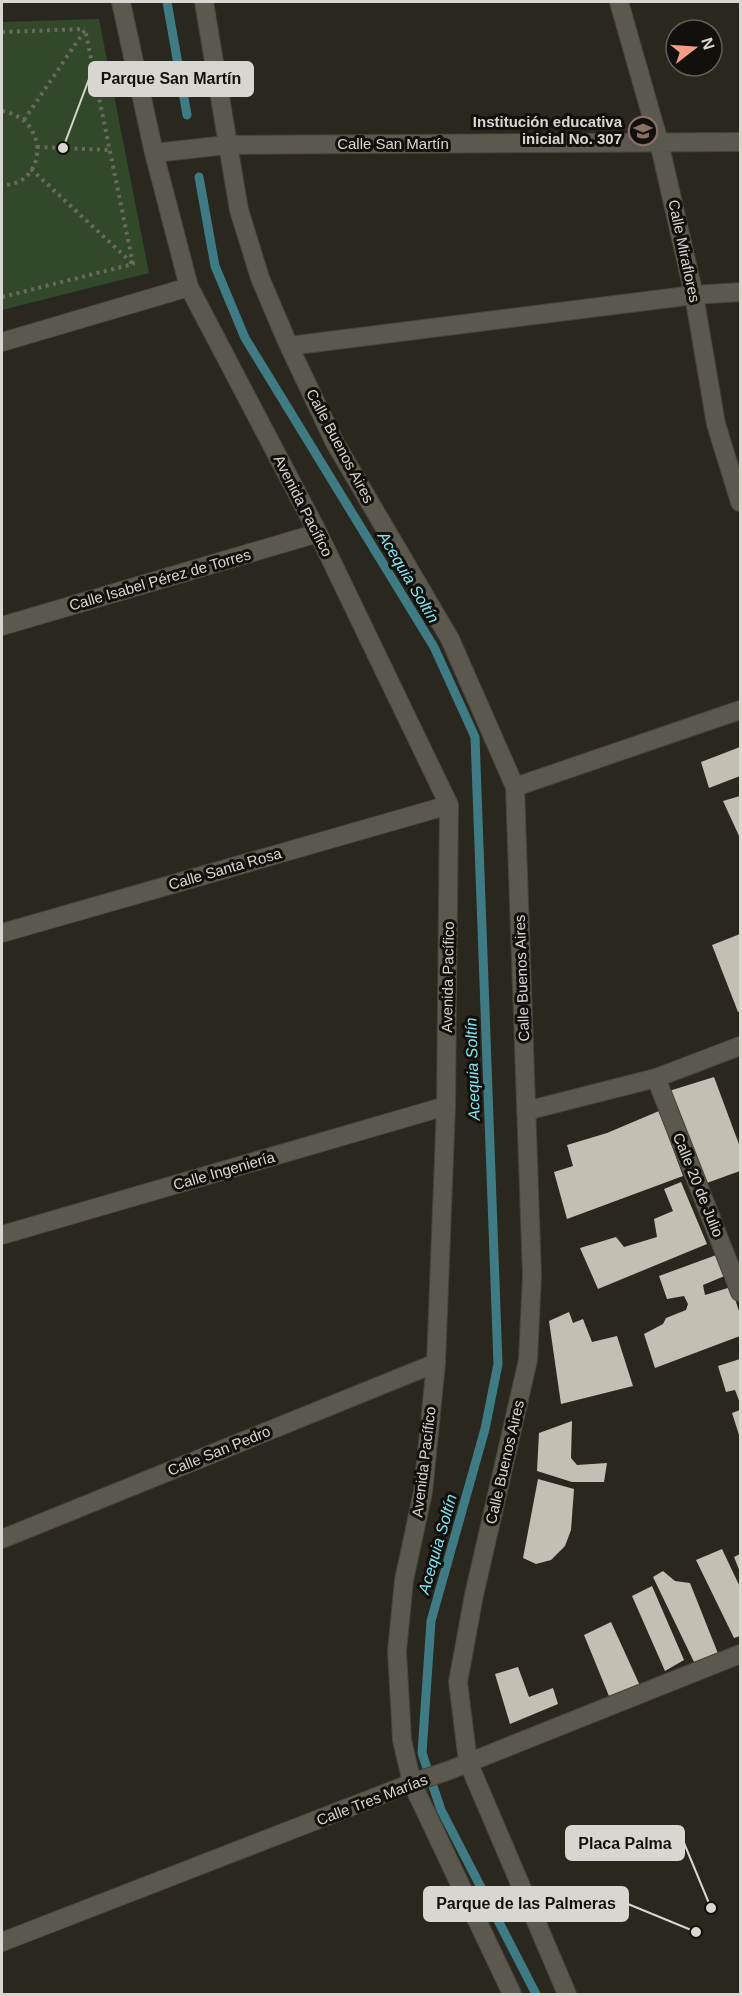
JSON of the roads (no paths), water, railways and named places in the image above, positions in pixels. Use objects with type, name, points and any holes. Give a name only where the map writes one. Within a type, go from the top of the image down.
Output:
[{"type":"street","name":"Avenida Pacífico","points":[[121,2],[154,153],[189,287],[318,533],[449,805],[446,1106],[436,1363],[423,1492],[405,1580],[397,1651],[402,1740],[417,1782],[512,1995]]},
{"type":"street","name":"Calle Buenos Aires","points":[[204,2],[239,210],[260,278],[334,443],[450,639],[515,787],[532,1276],[528,1360],[474,1595],[458,1682],[468,1762],[567,1995]]},
{"type":"street","name":"Calle Miraflores","points":[[619,2],[659,142],[694,295],[716,424],[741,502]]},
{"type":"street","name":"Calle San Martín","points":[[154,153],[227,144],[741,142]]},
{"type":"street","points":[[2,342],[189,287]]},
{"type":"street","points":[[289,346],[694,295],[741,292]]},
{"type":"street","name":"Calle Isabel Pérez de Torres","points":[[2,626],[318,533]]},
{"type":"street","points":[[515,787],[741,711]]},
{"type":"street","name":"Calle Santa Rosa","points":[[2,933],[449,805]]},
{"type":"street","points":[[526,1111],[656,1078],[741,1046]]},
{"type":"street","name":"Calle 20 de Julio","points":[[656,1078],[741,1292]]},
{"type":"street","name":"Calle Ingeniería","points":[[2,1235],[446,1106]]},
{"type":"street","name":"Calle San Pedro","points":[[2,1539],[436,1363]]},
{"type":"street","name":"Calle Tres Marías","points":[[2,1942],[450,1770],[741,1654]]},
{"type":"waterway","name":"Acequia Soltín","points":[[167,2],[187,115]]},
{"type":"waterway","name":"Acequia Soltín","points":[[199,177],[215,266],[245,338],[434,647],[475,737],[498,1364],[485,1429],[431,1621],[422,1753],[441,1810],[536,1994]]},
{"type":"place","name":"Institución educativa inicial No. 307","points":[[643,131]]},
{"type":"place","name":"Parque San Martín","points":[[63,148]]},
{"type":"place","name":"Placa Palma","points":[[711,1908]]},
{"type":"place","name":"Parque de las Palmeras","points":[[696,1932]]}]
